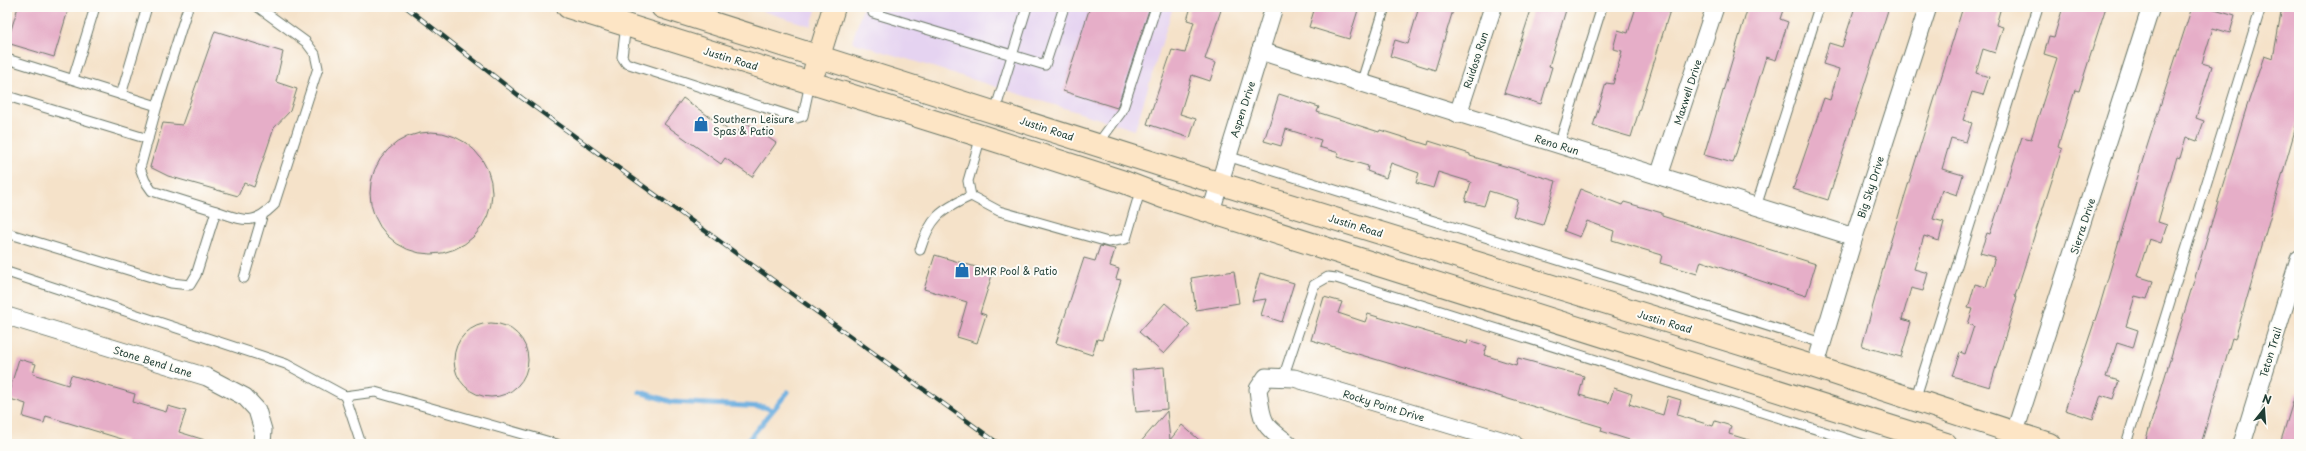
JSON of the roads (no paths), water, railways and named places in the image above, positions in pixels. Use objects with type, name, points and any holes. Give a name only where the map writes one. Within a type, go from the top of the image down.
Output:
[{"type":"main road","name":"Justin Road","points":[[568,7],[981,136],[1211,211],[1946,444]]},
{"type":"main road","name":"Justin Road","points":[[662,7],[995,111],[1098,145],[1815,367],[1915,400],[2012,439],[2050,444]]},
{"type":"main road","points":[[810,83],[834,7]]},
{"type":"main road","points":[[981,136],[987,131],[995,128],[1020,136],[1098,145]]},
{"type":"street","name":"Aspen Drive","points":[[1211,211],[1274,7]]},
{"type":"street","name":"Ruidoso Run","points":[[1458,114],[1493,7]]},
{"type":"street","name":"Maxwell Drive","points":[[1660,176],[1715,7]]},
{"type":"street","name":"Big Sky Drive","points":[[1815,367],[1854,237],[1928,7]]},
{"type":"street","name":"Sierra Drive","points":[[2012,439],[2151,7]]},
{"type":"street","name":"Reno Run","points":[[1260,52],[1854,237]]},
{"type":"street","name":"Teton Trail","points":[[2242,444],[2299,259]]},
{"type":"street","name":"Stone Bend Lane","points":[[7,316],[207,377],[245,397],[257,410],[263,430],[262,444]]},
{"type":"street","name":"Rocky Point Drive","points":[[1289,444],[1276,435],[1262,420],[1258,389],[1266,377],[1294,378],[1514,444]]},
{"type":"lane","points":[[73,79],[96,7]]},
{"type":"lane","points":[[121,95],[148,7]]},
{"type":"lane","points":[[188,7],[157,106],[140,168],[144,181],[152,191],[245,220],[262,217]]},
{"type":"lane","points":[[244,278],[262,217],[274,205],[318,68],[315,54],[306,42],[258,7]]},
{"type":"lane","points":[[875,7],[873,13],[1045,65],[1064,7]]},
{"type":"lane","points":[[995,111],[1027,7]]},
{"type":"lane","points":[[1098,145],[1122,111],[1156,7]]},
{"type":"lane","points":[[1361,84],[1385,7]]},
{"type":"lane","points":[[1559,145],[1602,7]]},
{"type":"lane","points":[[1756,206],[1819,7]]},
{"type":"lane","points":[[1915,400],[2038,7]]},
{"type":"lane","points":[[2126,444],[2261,7]]},
{"type":"lane","points":[[626,25],[622,57],[626,63],[797,118],[803,116],[810,83]]},
{"type":"lane","points":[[7,58],[157,106]]},
{"type":"lane","points":[[7,96],[148,139]]},
{"type":"lane","points":[[971,196],[968,181],[981,136]]},
{"type":"lane","points":[[1227,156],[1822,343]]},
{"type":"lane","points":[[971,196],[999,211],[1108,242],[1126,238],[1141,188]]},
{"type":"lane","points":[[920,250],[926,230],[946,208],[971,196]]},
{"type":"lane","points":[[7,233],[171,283],[190,284],[196,274],[216,211]]},
{"type":"lane","points":[[7,272],[286,364],[345,396],[375,392],[557,444]]},
{"type":"lane","points":[[1283,378],[1314,285],[1328,277],[1336,278],[1863,444]]},
{"type":"lane","points":[[345,396],[361,444]]},
{"type":"waterway","points":[[640,392],[672,402],[764,407],[772,410]]},
{"type":"waterway","points":[[745,444],[788,392]]},
{"type":"railway","points":[[406,7],[522,98],[999,444]]},
{"type":"place","name":"Southern Leisure Spas & Patio","points":[[701,124]]},
{"type":"place","name":"BMR Pool & Patio","points":[[962,270]]}]
